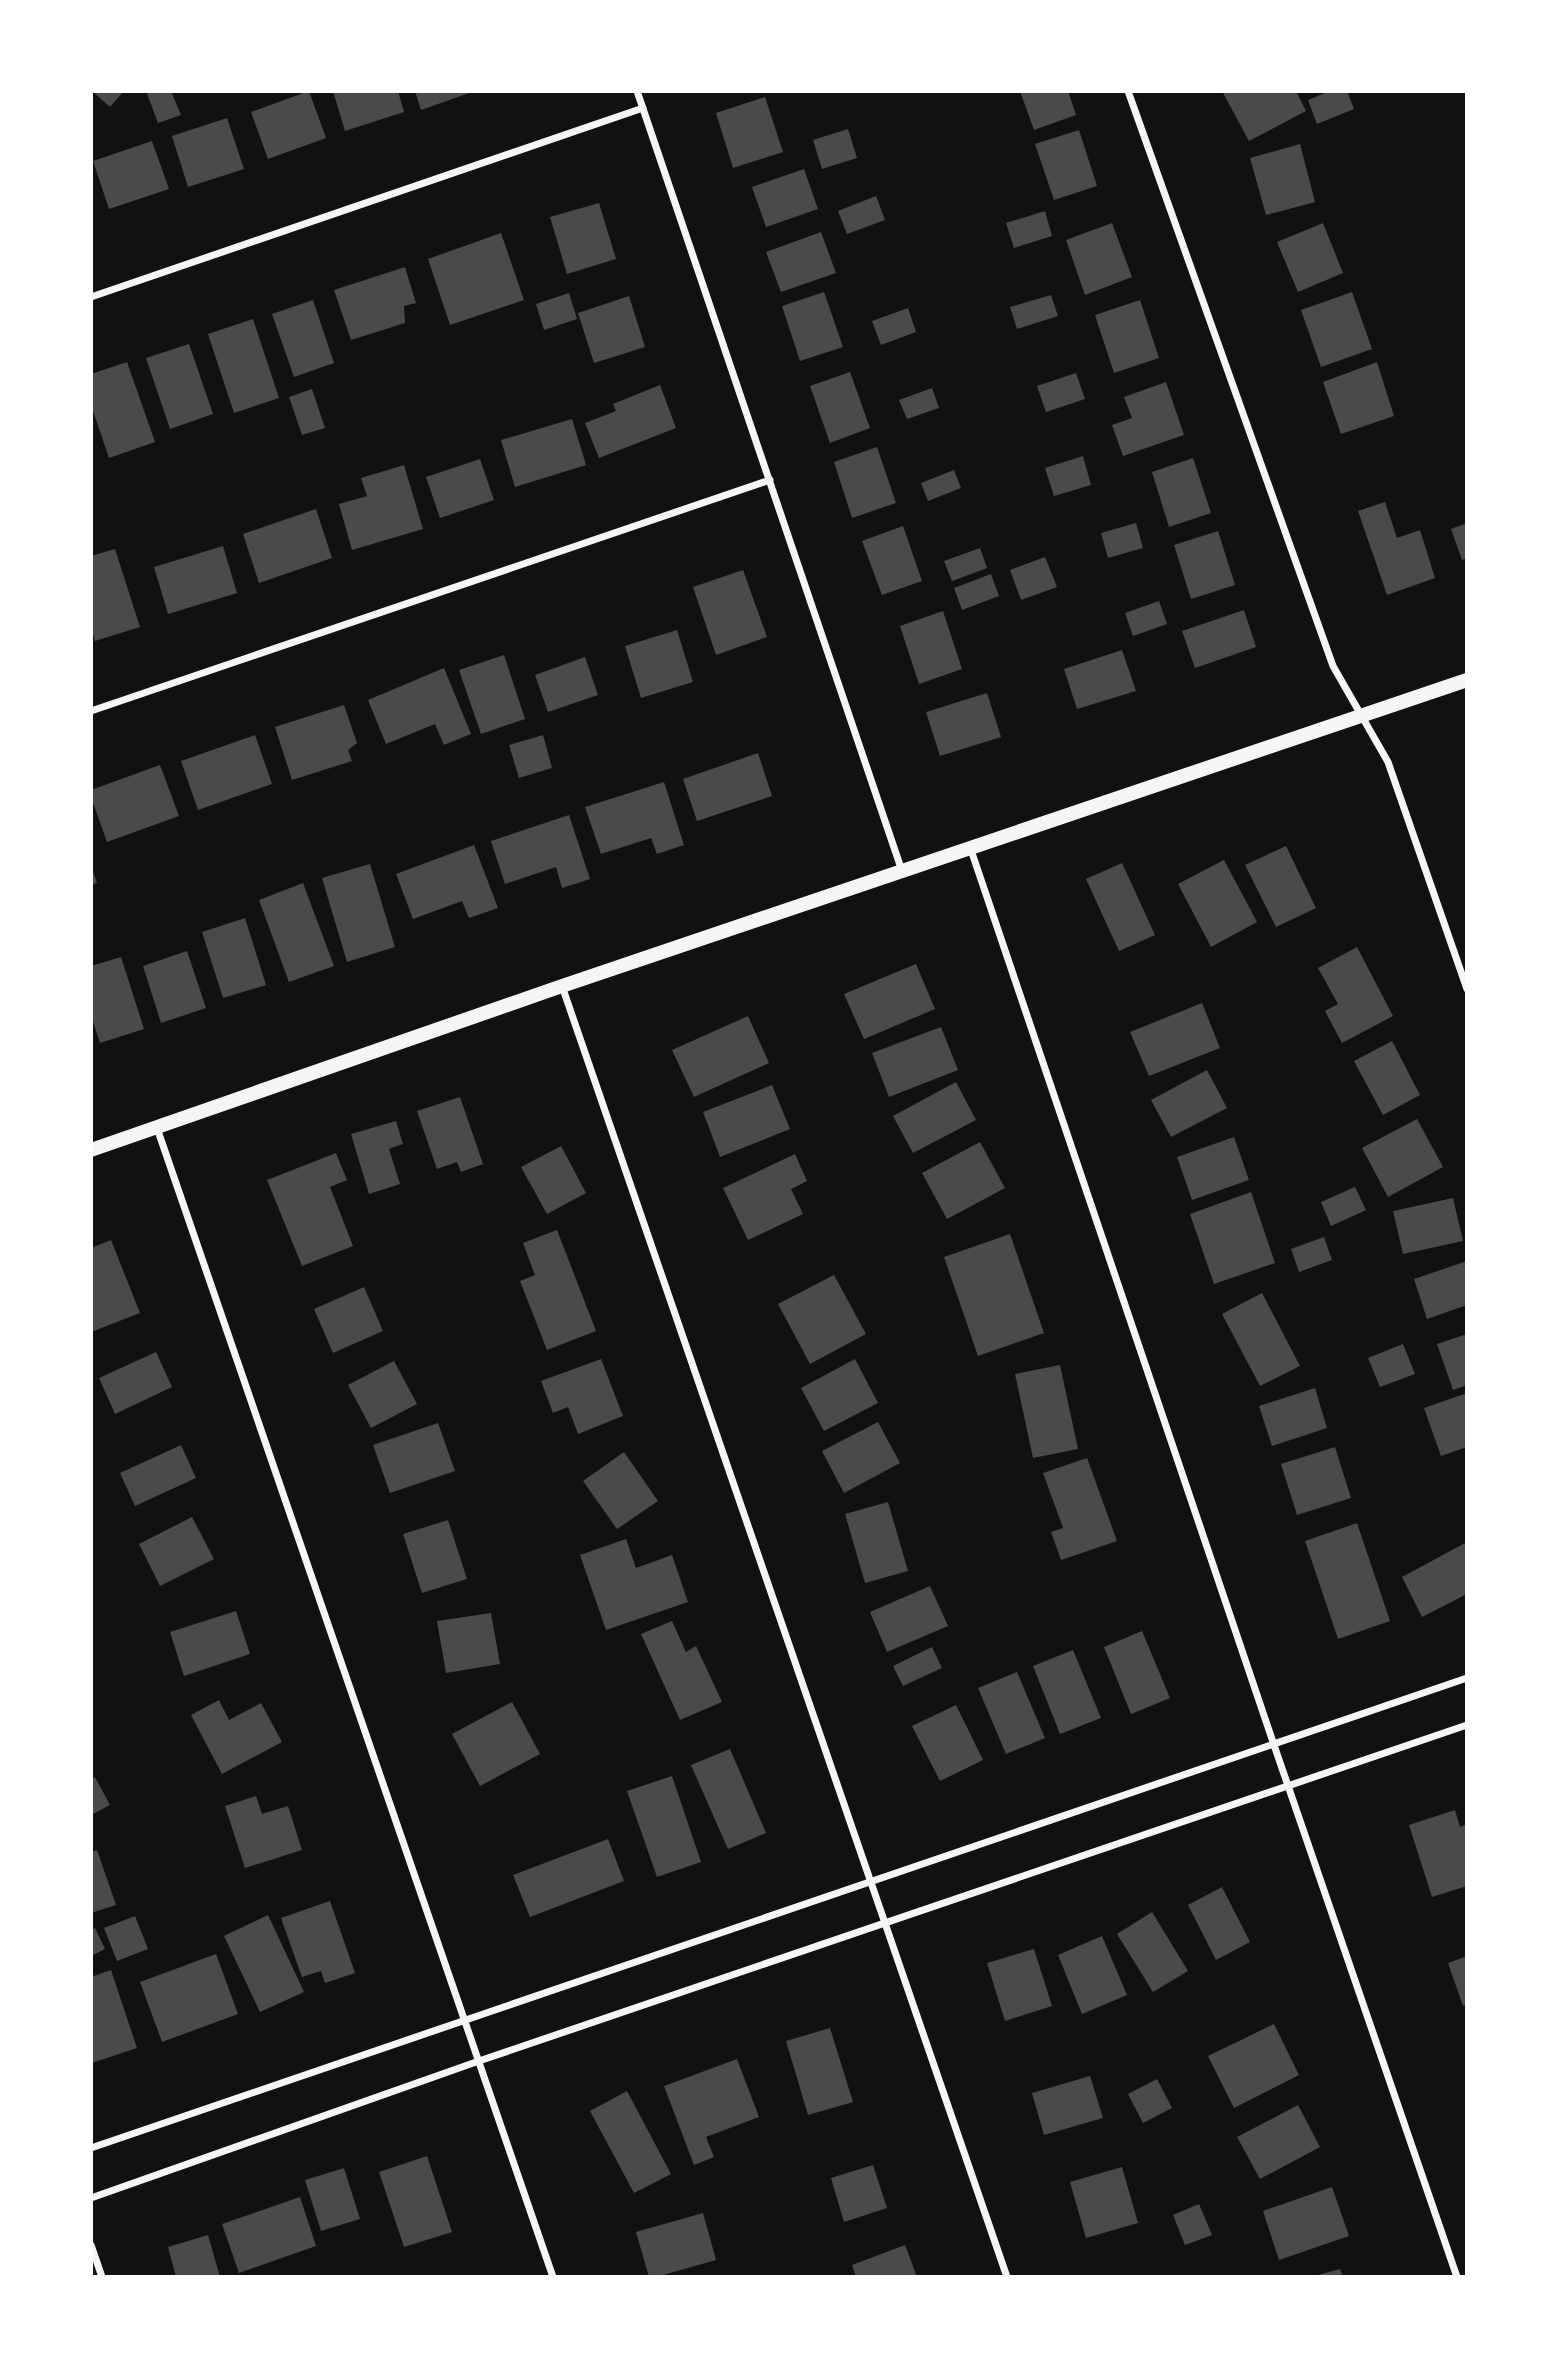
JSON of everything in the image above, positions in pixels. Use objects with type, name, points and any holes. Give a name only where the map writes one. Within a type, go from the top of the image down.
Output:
[{"type":"main road","points":[[91,1150],[562,986],[1467,680]]},
{"type":"street","points":[[637,91],[902,872]]},
{"type":"street","points":[[1128,91],[1333,666],[1388,762],[1467,989]]},
{"type":"street","points":[[91,297],[643,108]]},
{"type":"street","points":[[91,711],[770,480]]},
{"type":"street","points":[[971,847],[1457,2277]]},
{"type":"street","points":[[562,986],[1007,2277]]},
{"type":"street","points":[[157,1128],[553,2277]]},
{"type":"street","points":[[91,2148],[1467,1678]]},
{"type":"street","points":[[91,2198],[479,2061],[1467,1725]]},
{"type":"street","points":[[91,2245],[102,2277]]},
{"type":"building","points":[[92,91],[124,91],[110,107]]},
{"type":"building","points":[[146,91],[171,91],[181,115],[158,123]]},
{"type":"building","points":[[309,91],[326,138],[268,159],[251,112]]},
{"type":"building","points":[[333,91],[398,91],[404,112],[345,131]]},
{"type":"building","points":[[415,91],[475,91],[421,110]]},
{"type":"building","points":[[1020,91],[1068,91],[1076,115],[1034,130]]},
{"type":"building","points":[[1222,91],[1296,91],[1306,111],[1249,141]]},
{"type":"building","points":[[1330,91],[1347,91],[1354,109],[1317,124],[1308,100]]},
{"type":"building","points":[[765,97],[783,152],[733,168],[716,113]]},
{"type":"building","points":[[227,118],[244,169],[188,187],[172,136]]},
{"type":"building","points":[[848,129],[857,158],[822,169],[813,140]]},
{"type":"building","points":[[1079,130],[1097,186],[1054,200],[1035,144]]},
{"type":"building","points":[[152,141],[169,189],[109,209],[93,161]]},
{"type":"building","points":[[1300,144],[1315,202],[1266,215],[1250,158]]},
{"type":"building","points":[[804,169],[818,209],[766,227],[752,187]]},
{"type":"building","points":[[876,196],[885,220],[847,234],[838,211]]},
{"type":"building","points":[[599,203],[616,259],[567,274],[550,217]]},
{"type":"building","points":[[1045,211],[1052,236],[1014,248],[1006,223]]},
{"type":"building","points":[[1112,223],[1132,277],[1085,295],[1066,240]]},
{"type":"building","points":[[1323,223],[1343,273],[1298,292],[1277,242]]},
{"type":"building","points":[[821,232],[836,273],[781,292],[766,252]]},
{"type":"building","points":[[501,233],[524,300],[450,325],[428,259]]},
{"type":"building","points":[[405,267],[416,303],[404,306],[405,323],[351,340],[334,290]]},
{"type":"building","points":[[824,292],[843,347],[800,361],[782,306]]},
{"type":"building","points":[[1352,292],[1372,349],[1321,367],[1301,310]]},
{"type":"building","points":[[569,293],[577,319],[544,330],[536,304]]},
{"type":"building","points":[[1051,295],[1058,316],[1017,329],[1010,307]]},
{"type":"building","points":[[629,296],[645,347],[594,363],[578,313]]},
{"type":"building","points":[[313,300],[334,363],[294,377],[272,314]]},
{"type":"building","points":[[1140,300],[1159,358],[1114,373],[1095,315]]},
{"type":"building","points":[[908,308],[916,332],[881,345],[872,321]]},
{"type":"building","points":[[253,319],[279,398],[234,413],[208,334]]},
{"type":"building","points":[[189,344],[213,414],[170,429],[146,358]]},
{"type":"building","points":[[127,362],[155,442],[109,458],[91,405],[91,374]]},
{"type":"building","points":[[1377,362],[1394,416],[1341,434],[1323,382]]},
{"type":"building","points":[[850,372],[870,428],[830,443],[810,386]]},
{"type":"building","points":[[1076,373],[1085,399],[1046,412],[1037,386]]},
{"type":"building","points":[[1166,382],[1184,435],[1123,456],[1112,425],[1132,418],[1124,397]]},
{"type":"building","points":[[660,385],[676,428],[599,458],[585,423],[616,411],[613,404]]},
{"type":"building","points":[[932,388],[939,408],[907,419],[899,400]]},
{"type":"building","points":[[312,389],[325,428],[302,435],[289,397]]},
{"type":"building","points":[[572,419],[586,465],[515,487],[501,440]]},
{"type":"building","points":[[877,447],[896,503],[852,518],[834,462]]},
{"type":"building","points":[[1083,456],[1091,485],[1054,496],[1045,468]]},
{"type":"building","points":[[1193,458],[1211,513],[1169,527],[1152,472]]},
{"type":"building","points":[[480,459],[494,500],[440,518],[426,477]]},
{"type":"building","points":[[404,465],[423,529],[352,550],[339,504],[367,496],[361,478]]},
{"type":"building","points":[[954,470],[961,488],[928,501],[921,483]]},
{"type":"building","points":[[1385,502],[1397,538],[1420,530],[1435,578],[1387,595],[1358,511]]},
{"type":"building","points":[[316,509],[332,558],[259,583],[243,534]]},
{"type":"building","points":[[1136,523],[1143,548],[1108,558],[1101,533]]},
{"type":"building","points":[[1467,523],[1467,558],[1462,560],[1451,529]]},
{"type":"building","points":[[903,526],[922,581],[882,595],[862,541]]},
{"type":"building","points":[[1218,531],[1235,585],[1191,599],[1174,545]]},
{"type":"building","points":[[223,546],[237,593],[168,614],[154,567]]},
{"type":"building","points":[[980,548],[987,568],[952,581],[944,561]]},
{"type":"building","points":[[115,549],[140,627],[95,641],[91,627],[91,556]]},
{"type":"building","points":[[1045,557],[1057,587],[1021,600],[1010,570]]},
{"type":"building","points":[[743,570],[767,637],[716,655],[693,587]]},
{"type":"building","points":[[991,574],[999,596],[962,610],[954,588]]},
{"type":"building","points":[[1159,601],[1167,624],[1133,636],[1125,613]]},
{"type":"building","points":[[1244,610],[1256,647],[1195,668],[1182,631]]},
{"type":"building","points":[[943,611],[962,669],[919,684],[900,626]]},
{"type":"building","points":[[677,630],[693,682],[641,698],[625,646]]},
{"type":"building","points":[[1122,650],[1136,691],[1077,709],[1064,669]]},
{"type":"building","points":[[504,655],[525,719],[481,734],[459,670]]},
{"type":"building","points":[[585,657],[598,695],[548,712],[535,675]]},
{"type":"building","points":[[444,668],[471,734],[444,745],[435,724],[386,744],[368,700]]},
{"type":"building","points":[[987,693],[1001,737],[940,756],[926,712]]},
{"type":"building","points":[[344,705],[357,743],[348,750],[352,761],[292,780],[275,727]]},
{"type":"building","points":[[255,735],[272,784],[198,810],[181,761]]},
{"type":"building","points":[[543,735],[552,768],[519,778],[509,745]]},
{"type":"building","points":[[758,753],[772,796],[697,821],[683,779]]},
{"type":"building","points":[[160,765],[179,816],[107,842],[91,790]]},
{"type":"building","points":[[664,782],[684,845],[657,854],[651,838],[601,854],[585,807]]},
{"type":"building","points":[[569,815],[590,879],[562,888],[556,867],[505,884],[491,841]]},
{"type":"building","points":[[474,845],[498,908],[469,918],[462,901],[413,919],[396,874]]},
{"type":"building","points":[[1286,846],[1316,908],[1276,927],[1245,865]]},
{"type":"building","points":[[1224,860],[1257,922],[1211,947],[1178,884]]},
{"type":"building","points":[[1122,863],[1155,935],[1119,951],[1086,879]]},
{"type":"building","points":[[370,864],[395,947],[347,962],[322,878]]},
{"type":"building","points":[[91,865],[97,883],[91,885]]},
{"type":"building","points":[[303,883],[334,966],[289,982],[259,900]]},
{"type":"building","points":[[245,918],[266,985],[223,998],[202,932]]},
{"type":"building","points":[[1357,947],[1393,1016],[1342,1043],[1325,1011],[1338,1004],[1318,968]]},
{"type":"building","points":[[187,951],[206,1008],[161,1023],[143,966]]},
{"type":"building","points":[[121,957],[144,1029],[100,1043],[91,1015],[91,966]]},
{"type":"building","points":[[916,964],[935,1009],[864,1039],[844,994]]},
{"type":"building","points":[[1202,1003],[1220,1048],[1149,1076],[1130,1032]]},
{"type":"building","points":[[748,1016],[769,1063],[694,1097],[672,1050]]},
{"type":"building","points":[[941,1027],[958,1070],[889,1097],[872,1053]]},
{"type":"building","points":[[1392,1041],[1420,1095],[1383,1115],[1354,1061]]},
{"type":"building","points":[[1207,1070],[1227,1108],[1171,1137],[1151,1100]]},
{"type":"building","points":[[956,1082],[976,1120],[913,1153],[893,1116]]},
{"type":"building","points":[[772,1085],[790,1129],[720,1157],[703,1112]]},
{"type":"building","points":[[460,1097],[483,1164],[461,1172],[457,1162],[437,1169],[417,1111]]},
{"type":"building","points":[[1417,1119],[1443,1167],[1388,1197],[1362,1148]]},
{"type":"building","points":[[396,1121],[403,1144],[389,1149],[400,1184],[369,1194],[351,1134]]},
{"type":"building","points":[[1234,1137],[1249,1180],[1192,1200],[1177,1157]]},
{"type":"building","points":[[980,1142],[1005,1188],[947,1219],[922,1173]]},
{"type":"building","points":[[561,1146],[586,1193],[547,1214],[521,1167]]},
{"type":"building","points":[[336,1153],[347,1180],[330,1187],[353,1246],[302,1266],[267,1180]]},
{"type":"building","points":[[795,1154],[807,1181],[791,1189],[803,1214],[748,1240],[723,1188]]},
{"type":"building","points":[[1355,1187],[1366,1210],[1331,1226],[1321,1202]]},
{"type":"building","points":[[1251,1192],[1275,1263],[1214,1284],[1190,1214]]},
{"type":"building","points":[[1453,1198],[1463,1241],[1403,1254],[1393,1211]]},
{"type":"building","points":[[557,1230],[596,1331],[547,1350],[520,1281],[535,1275],[523,1243]]},
{"type":"building","points":[[1010,1234],[1044,1333],[978,1356],[944,1257]]},
{"type":"building","points":[[1324,1237],[1332,1260],[1299,1272],[1291,1249]]},
{"type":"building","points":[[111,1240],[140,1313],[91,1332],[91,1248]]},
{"type":"building","points":[[1467,1261],[1467,1305],[1427,1319],[1414,1279]]},
{"type":"building","points":[[834,1275],[866,1334],[810,1364],[778,1304]]},
{"type":"building","points":[[364,1287],[383,1331],[333,1353],[314,1309]]},
{"type":"building","points":[[1262,1293],[1300,1366],[1260,1386],[1222,1314]]},
{"type":"building","points":[[1467,1334],[1467,1385],[1453,1390],[1437,1344]]},
{"type":"building","points":[[1403,1344],[1415,1374],[1380,1387],[1368,1358]]},
{"type":"building","points":[[156,1352],[172,1387],[115,1414],[99,1378]]},
{"type":"building","points":[[601,1359],[623,1416],[578,1434],[568,1407],[553,1413],[541,1381]]},
{"type":"building","points":[[855,1359],[878,1403],[824,1431],[801,1388]]},
{"type":"building","points":[[394,1361],[417,1404],[371,1428],[348,1385]]},
{"type":"building","points":[[1060,1365],[1078,1449],[1033,1458],[1015,1374]]},
{"type":"building","points":[[1315,1388],[1327,1428],[1272,1446],[1259,1406]]},
{"type":"building","points":[[1467,1393],[1467,1447],[1441,1456],[1424,1408]]},
{"type":"building","points":[[878,1422],[900,1463],[844,1493],[822,1451]]},
{"type":"building","points":[[438,1423],[455,1471],[390,1493],[373,1445]]},
{"type":"building","points":[[181,1445],[196,1478],[135,1506],[120,1473]]},
{"type":"building","points":[[1335,1447],[1351,1498],[1297,1515],[1281,1464]]},
{"type":"building","points":[[624,1452],[658,1501],[617,1529],[583,1481]]},
{"type":"building","points":[[1087,1458],[1117,1541],[1061,1560],[1051,1532],[1063,1528],[1043,1473]]},
{"type":"building","points":[[888,1502],[908,1571],[865,1583],[845,1514]]},
{"type":"building","points":[[192,1517],[214,1559],[160,1586],[139,1544]]},
{"type":"building","points":[[448,1520],[467,1579],[422,1593],[403,1534]]},
{"type":"building","points":[[1357,1523],[1390,1621],[1338,1639],[1305,1541]]},
{"type":"building","points":[[626,1539],[636,1568],[672,1555],[688,1602],[606,1630],[580,1555]]},
{"type":"building","points":[[1467,1542],[1467,1594],[1422,1617],[1402,1577]]},
{"type":"building","points":[[930,1586],[948,1626],[887,1652],[870,1612]]},
{"type":"building","points":[[236,1611],[250,1654],[184,1676],[170,1632]]},
{"type":"building","points":[[491,1613],[500,1664],[446,1673],[437,1621]]},
{"type":"building","points":[[672,1621],[686,1652],[696,1646],[722,1702],[680,1720],[641,1634]]},
{"type":"building","points":[[1142,1631],[1170,1698],[1131,1714],[1104,1647]]},
{"type":"building","points":[[932,1647],[942,1668],[903,1686],[893,1666]]},
{"type":"building","points":[[1073,1650],[1101,1718],[1060,1734],[1033,1666]]},
{"type":"building","points":[[1017,1672],[1045,1738],[1006,1754],[978,1688]]},
{"type":"building","points":[[219,1700],[229,1720],[261,1703],[282,1742],[222,1774],[191,1715]]},
{"type":"building","points":[[512,1702],[540,1754],[480,1786],[452,1734]]},
{"type":"building","points":[[956,1705],[983,1760],[940,1781],[912,1726]]},
{"type":"building","points":[[730,1749],[766,1833],[728,1849],[691,1765]]},
{"type":"building","points":[[672,1776],[701,1862],[657,1877],[627,1791]]},
{"type":"building","points":[[95,1777],[110,1805],[91,1815],[91,1779]]},
{"type":"building","points":[[256,1796],[262,1814],[288,1806],[302,1850],[245,1868],[225,1806]]},
{"type":"building","points":[[1455,1810],[1460,1827],[1467,1824],[1467,1886],[1432,1897],[1409,1825]]},
{"type":"building","points":[[608,1839],[624,1881],[530,1917],[513,1875]]},
{"type":"building","points":[[97,1850],[116,1905],[91,1913],[91,1852]]},
{"type":"building","points":[[1222,1887],[1250,1942],[1216,1960],[1188,1905]]},
{"type":"building","points":[[330,1901],[355,1973],[325,1983],[321,1971],[302,1977],[281,1918]]},
{"type":"building","points":[[1152,1912],[1188,1971],[1153,1992],[1117,1934]]},
{"type":"building","points":[[268,1915],[304,1992],[260,2012],[224,1936]]},
{"type":"building","points":[[135,1916],[148,1949],[117,1961],[104,1928]]},
{"type":"building","points":[[95,1928],[105,1949],[91,1956],[91,1930]]},
{"type":"building","points":[[1102,1936],[1127,1995],[1082,2014],[1058,1955]]},
{"type":"building","points":[[1034,1949],[1052,2006],[1005,2021],[987,1963]]},
{"type":"building","points":[[216,1954],[238,2014],[162,2042],[140,1982]]},
{"type":"building","points":[[1467,1956],[1467,2004],[1463,2006],[1448,1963]]},
{"type":"building","points":[[111,1970],[137,2048],[92,2063],[91,1977]]},
{"type":"building","points":[[1274,2024],[1299,2075],[1234,2108],[1208,2056]]},
{"type":"building","points":[[830,2028],[853,2102],[808,2115],[786,2041]]},
{"type":"building","points":[[737,2059],[759,2117],[706,2137],[714,2157],[694,2165],[664,2086]]},
{"type":"building","points":[[1090,2076],[1103,2118],[1044,2135],[1032,2093]]},
{"type":"building","points":[[1157,2079],[1172,2108],[1143,2123],[1128,2094]]},
{"type":"building","points":[[627,2091],[671,2174],[634,2193],[590,2111]]},
{"type":"building","points":[[1298,2105],[1320,2147],[1260,2179],[1237,2137]]},
{"type":"building","points":[[427,2156],[452,2232],[404,2247],[379,2172]]},
{"type":"building","points":[[873,2165],[887,2208],[844,2222],[831,2178]]},
{"type":"building","points":[[1122,2167],[1138,2223],[1086,2238],[1070,2182]]},
{"type":"building","points":[[344,2168],[360,2219],[321,2231],[305,2180]]},
{"type":"building","points":[[1332,2187],[1349,2236],[1279,2260],[1263,2211]]},
{"type":"building","points":[[300,2197],[316,2246],[239,2273],[222,2224]]},
{"type":"building","points":[[1199,2204],[1212,2235],[1185,2245],[1173,2215]]},
{"type":"building","points":[[703,2213],[716,2260],[649,2277],[636,2232]]},
{"type":"building","points":[[208,2235],[220,2277],[176,2277],[168,2247]]},
{"type":"building","points":[[905,2245],[917,2277],[856,2277],[852,2265]]},
{"type":"building","points":[[1340,2269],[1343,2277],[1314,2277],[1314,2276]]}]
